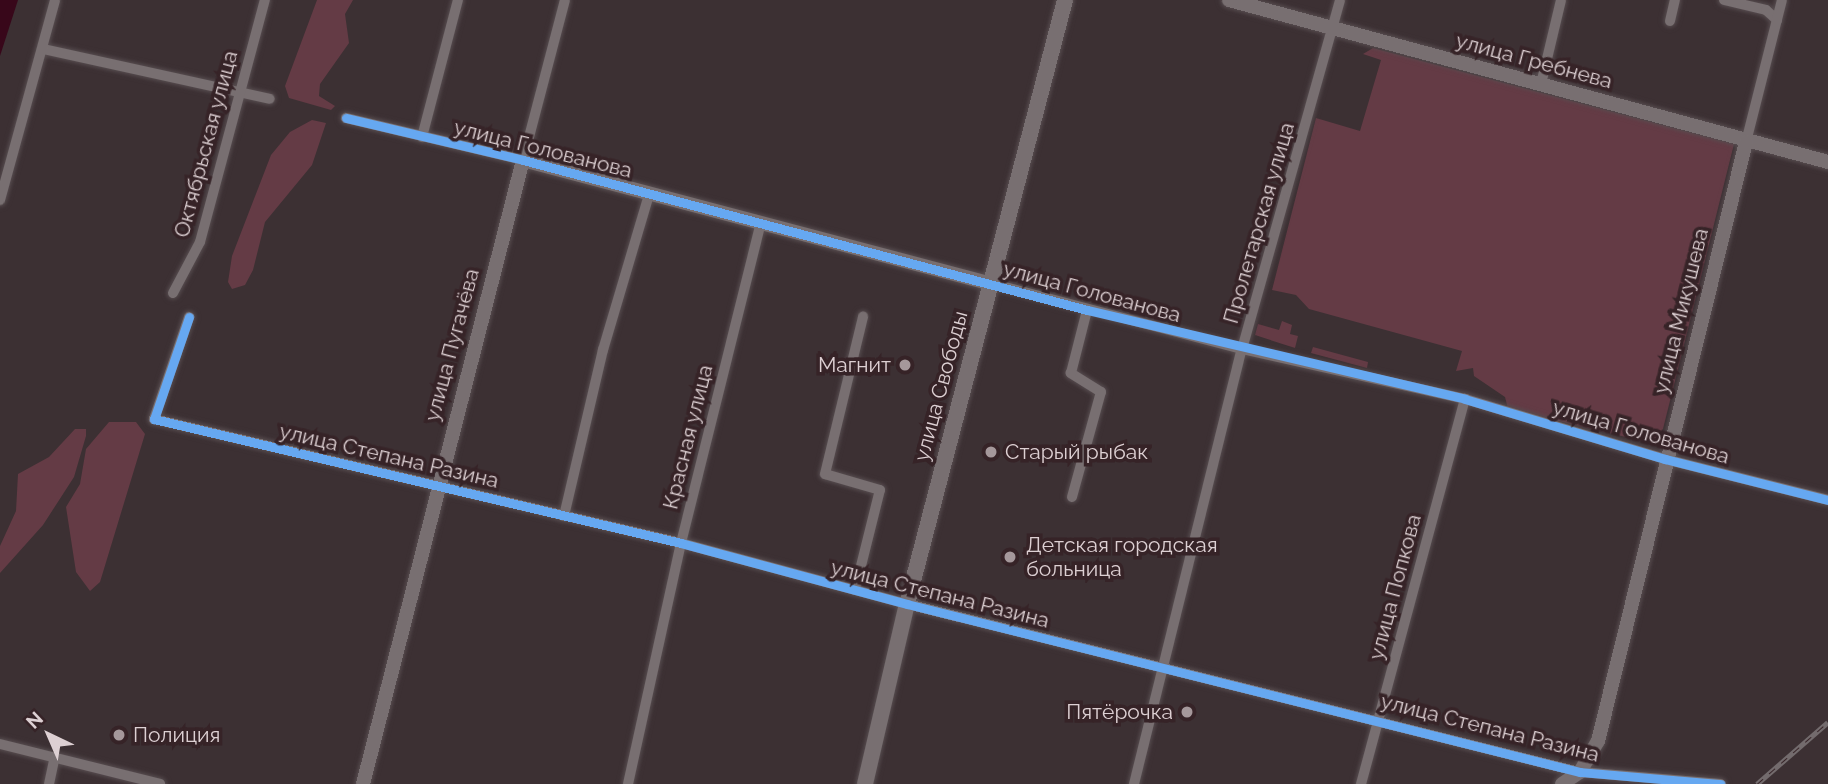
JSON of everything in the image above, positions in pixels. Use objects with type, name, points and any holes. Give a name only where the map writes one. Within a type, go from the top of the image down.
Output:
[{"type":"main road","name":"улица Свободы","points":[[865,784],[906,604],[1065,0]]},
{"type":"street","points":[[0,200],[55,0]]},
{"type":"street","name":"Октябрьская улица","points":[[173,293],[200,242],[265,0]]},
{"type":"street","name":"улица Голованова","points":[[422,137],[458,0]]},
{"type":"street","name":"улица Пугачёва","points":[[363,784],[436,485],[565,0]]},
{"type":"street","name":"улица Гребнева","points":[[1229,0],[1746,142],[1828,162]]},
{"type":"street","name":"Пролетарская улица","points":[[1134,784],[1242,349],[1334,30],[1340,0]]},
{"type":"street","points":[[1541,84],[1562,0]]},
{"type":"street","points":[[1670,21],[1675,0]]},
{"type":"street","points":[[1724,0],[1766,10],[1777,20]]},
{"type":"street","name":"улица Микушева","points":[[1562,784],[1580,772],[1602,729],[1629,628],[1665,459],[1782,0]]},
{"type":"street","points":[[43,49],[270,99]]},
{"type":"street","name":"улица Голованова","points":[[346,118],[523,160],[1242,349],[1465,399],[1665,459],[1828,500]]},
{"type":"street","points":[[564,516],[603,350],[649,195]]},
{"type":"street","name":"Красная улица","points":[[628,784],[681,543],[761,223]]},
{"type":"street","points":[[1072,498],[1101,392],[1071,373],[1087,310]]},
{"type":"street","name":"улица Степана Разина","points":[[189,317],[154,419],[681,543],[906,604],[1580,772],[1720,784]]},
{"type":"street","points":[[855,590],[880,490],[825,474],[863,317]]},
{"type":"street","name":"улица Попкова","points":[[1362,784],[1465,399]]},
{"type":"street","points":[[0,744],[54,760],[160,784]]},
{"type":"street","points":[[48,784],[54,760]]},
{"type":"shaded area","points":[[0,0],[18,0],[0,56]]},
{"type":"shaded area","points":[[317,0],[353,0],[345,14],[349,43],[320,84],[319,96],[335,106],[331,110],[289,98],[285,86]]},
{"type":"shaded area","points":[[1373,48],[1734,144],[1663,429],[1651,443],[1508,409],[1505,397],[1474,376],[1473,368],[1456,371],[1462,351],[1309,309],[1296,295],[1272,290],[1316,118],[1360,131],[1381,60],[1363,54]]},
{"type":"shaded area","points":[[312,120],[326,123],[312,165],[265,222],[253,270],[245,285],[232,289],[228,282],[232,256],[271,155],[290,132]]},
{"type":"shaded area","points":[[1282,321],[1292,325],[1290,334],[1298,336],[1295,348],[1255,335],[1258,324],[1279,330]]},
{"type":"shaded area","points":[[1313,347],[1368,362],[1367,368],[1311,353]]},
{"type":"shaded area","points":[[109,422],[136,422],[145,434],[100,582],[90,591],[76,572],[66,507],[80,484],[86,449]]},
{"type":"shaded area","points":[[75,429],[86,429],[86,436],[74,477],[43,525],[0,573],[0,546],[16,511],[18,474],[49,457]]},
{"type":"railway","points":[[1757,784],[1828,722]]},
{"type":"cycle path","points":[[346,118],[523,160],[1087,310],[1465,399],[1665,459],[1828,500]]},
{"type":"cycle path","points":[[189,317],[154,419],[681,543],[907,604],[1580,772],[1720,784]]},
{"type":"place","name":"Магнит","points":[[905,365]]},
{"type":"place","name":"Старый рыбак","points":[[991,452]]},
{"type":"place","name":"Детская городская больница","points":[[1010,557]]},
{"type":"place","name":"Пятёрочка","points":[[1187,712]]},
{"type":"place","name":"Полиция","points":[[119,735]]}]
